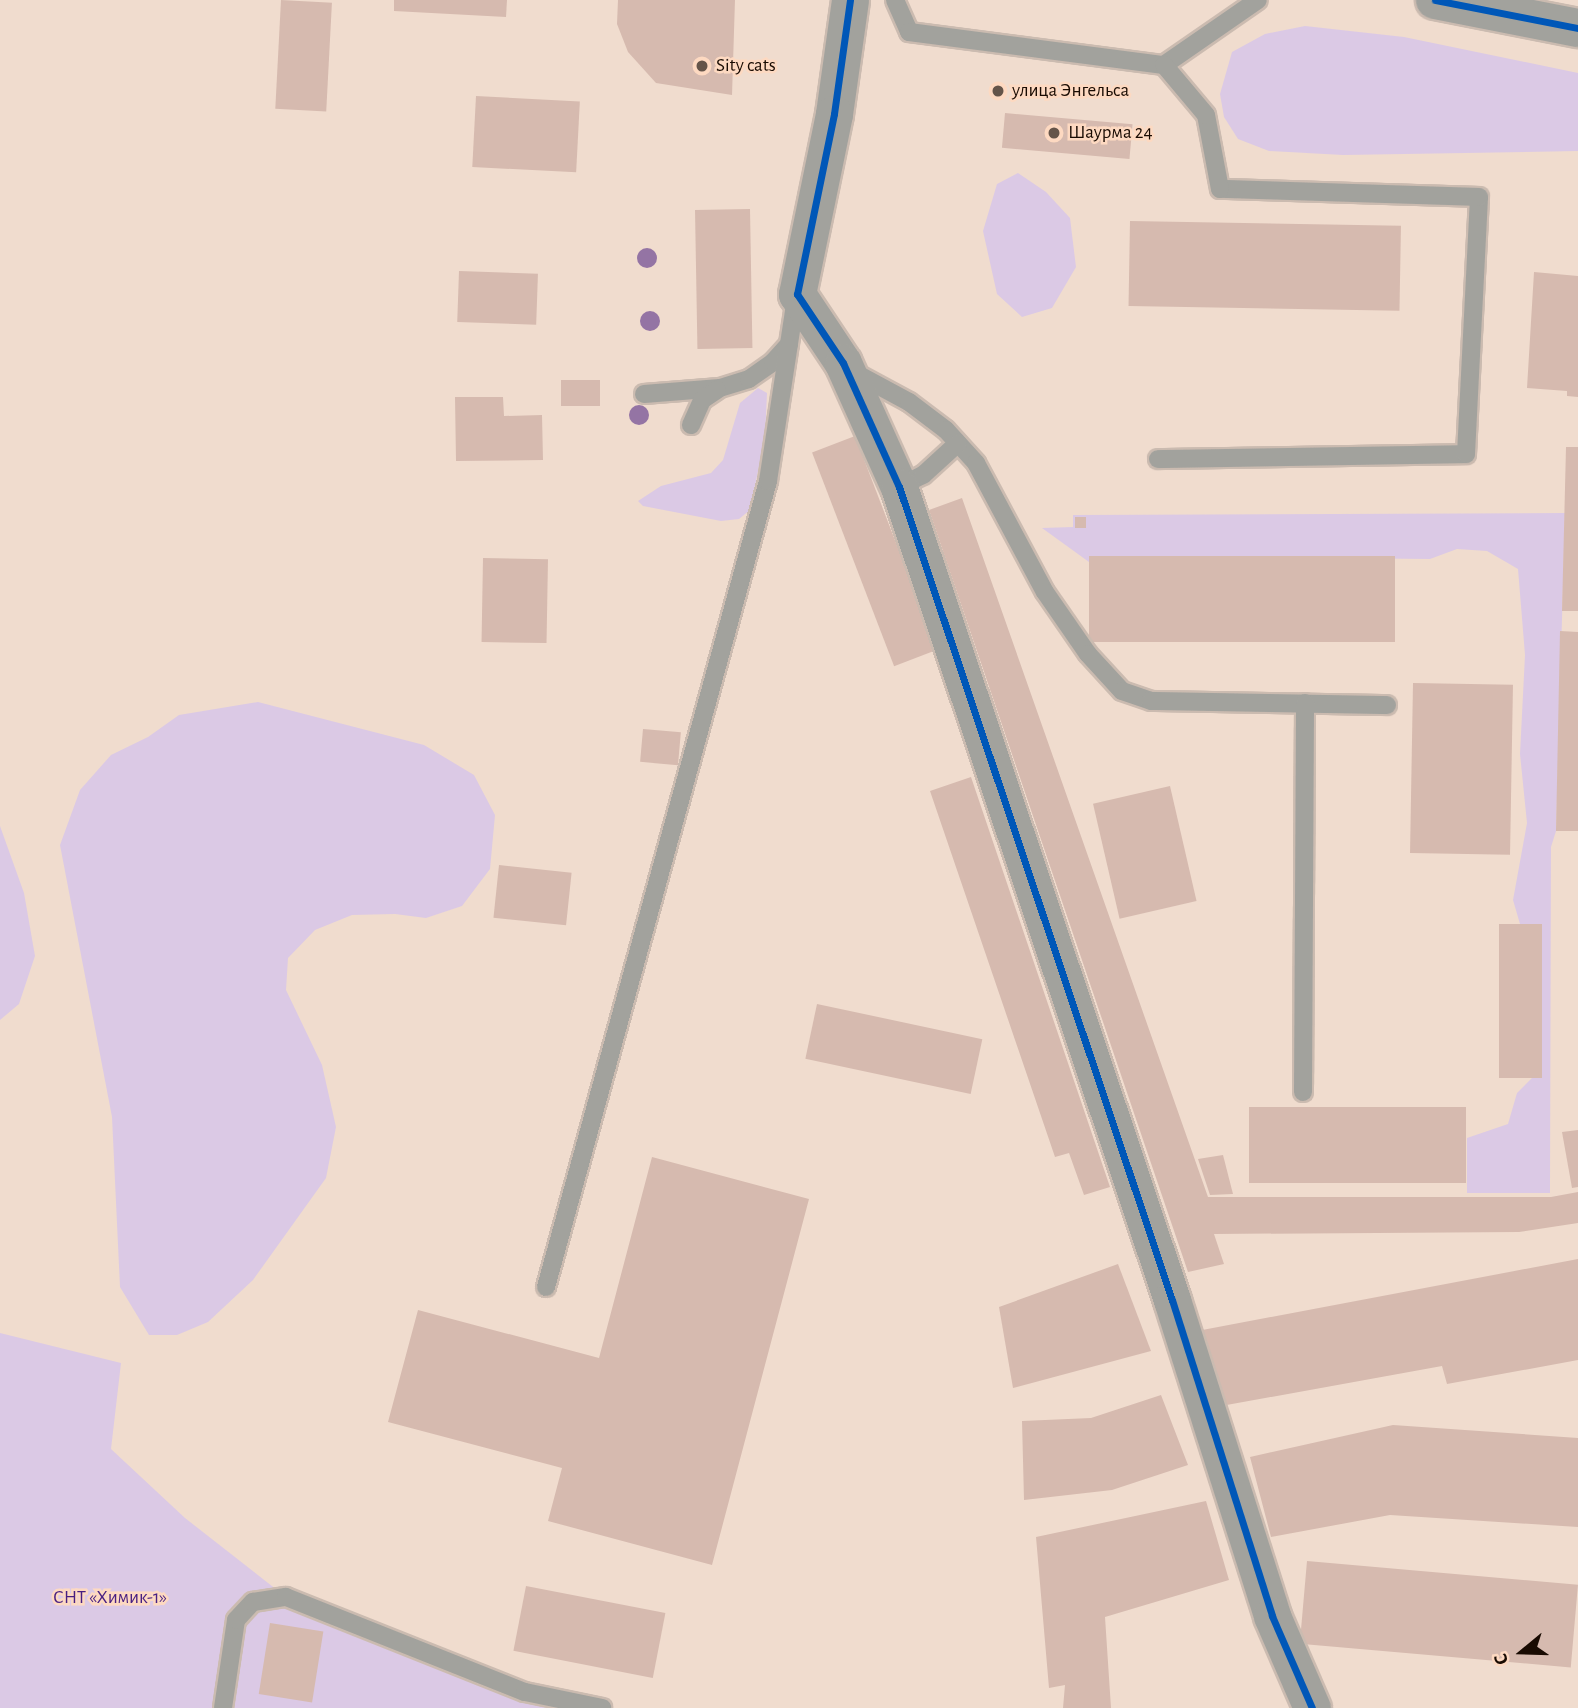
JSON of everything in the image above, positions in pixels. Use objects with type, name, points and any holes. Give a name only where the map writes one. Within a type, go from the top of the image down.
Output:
[{"type":"street","points":[[850,0],[834,114],[797,294],[843,363],[899,487],[1172,1300],[1272,1616],[1312,1708]]},
{"type":"street","points":[[1435,0],[1578,28]]},
{"type":"lane","points":[[895,0],[909,32],[1164,65],[1258,0]]},
{"type":"lane","points":[[1158,459],[1466,454],[1479,197],[1220,189],[1206,115],[1164,65]]},
{"type":"lane","points":[[546,1287],[768,481],[797,294]]},
{"type":"lane","points":[[645,394],[720,388],[749,379],[789,344]]},
{"type":"lane","points":[[843,363],[876,388],[909,402],[958,443],[976,463],[1045,592],[1088,654],[1122,691],[1152,701],[1387,705]]},
{"type":"lane","points":[[691,425],[702,400],[720,388]]},
{"type":"lane","points":[[899,487],[923,475],[958,443]]},
{"type":"lane","points":[[1303,1092],[1305,703]]},
{"type":"lane","points":[[223,1708],[236,1620],[253,1602],[286,1597],[523,1700],[602,1708]]},
{"type":"green space","points":[[1305,26],[1404,37],[1578,73],[1578,151],[1343,155],[1269,151],[1238,139],[1224,117],[1220,94],[1232,52],[1265,34]]},
{"type":"green space","points":[[1018,173],[1046,192],[1070,218],[1076,267],[1052,308],[1022,317],[997,294],[983,231],[997,184]]},
{"type":"green space","points":[[758,388],[767,393],[765,437],[750,510],[739,519],[721,521],[643,506],[638,501],[661,486],[711,473],[723,460],[740,403]]},
{"type":"green space","points":[[1565,513],[1556,831],[1551,847],[1550,1193],[1467,1193],[1467,1138],[1508,1124],[1517,1093],[1532,1078],[1541,1078],[1542,924],[1520,924],[1513,900],[1527,823],[1520,754],[1525,655],[1518,569],[1487,551],[1457,549],[1430,559],[1090,556],[1089,562],[1042,528],[1073,527],[1073,515]]},
{"type":"green space","points":[[258,702],[424,745],[474,775],[495,815],[490,869],[462,906],[426,918],[395,914],[352,915],[315,930],[288,958],[286,990],[322,1065],[336,1127],[326,1178],[253,1280],[208,1322],[177,1335],[149,1335],[120,1287],[112,1117],[60,845],[80,790],[111,755],[148,737],[179,715]]},
{"type":"green space","points":[[0,826],[24,893],[35,956],[19,1004],[0,1020]]},
{"type":"green space","name":"СНТ «Химик-1»","points":[[0,1333],[121,1363],[111,1449],[185,1518],[286,1597],[525,1692],[602,1708],[0,1708]]},
{"type":"building","points":[[281,0],[332,3],[326,112],[275,109]]},
{"type":"building","points":[[394,0],[507,0],[506,17],[394,11]]},
{"type":"building","points":[[618,0],[735,0],[732,95],[656,83],[628,52],[617,24]]},
{"type":"building","points":[[476,96],[580,101],[576,172],[472,167]]},
{"type":"building","points":[[1005,113],[1133,124],[1129,159],[1002,148]]},
{"type":"building","points":[[750,209],[752,348],[697,349],[695,210]]},
{"type":"building","points":[[1130,221],[1401,226],[1399,311],[1129,306]]},
{"type":"building","points":[[459,271],[538,274],[536,325],[457,322]]},
{"type":"building","points":[[1534,272],[1578,276],[1578,397],[1567,396],[1567,391],[1527,388]]},
{"type":"building","points":[[561,380],[600,380],[600,406],[561,406]]},
{"type":"building","points":[[455,397],[503,397],[504,416],[542,415],[543,460],[456,461]]},
{"type":"building","points":[[855,436],[937,650],[894,666],[812,452]]},
{"type":"building","points":[[1566,447],[1578,447],[1578,611],[1562,611]]},
{"type":"building","points":[[962,498],[1208,1197],[1551,1197],[1578,1192],[1578,1223],[1519,1232],[1214,1234],[1224,1264],[1188,1272],[929,510]]},
{"type":"building","points":[[1075,517],[1086,517],[1086,528],[1075,528]]},
{"type":"building","points":[[1089,556],[1395,556],[1395,642],[1089,642]]},
{"type":"building","points":[[483,558],[548,559],[547,643],[482,642]]},
{"type":"building","points":[[1560,631],[1578,632],[1578,831],[1556,831]]},
{"type":"building","points":[[1413,683],[1513,685],[1510,855],[1410,853]]},
{"type":"building","points":[[643,729],[681,732],[678,765],[640,762]]},
{"type":"building","points":[[971,777],[1110,1187],[1084,1195],[1069,1153],[1055,1157],[930,791]]},
{"type":"building","points":[[1170,786],[1197,901],[1120,919],[1093,804]]},
{"type":"building","points":[[499,865],[572,873],[566,925],[493,918]]},
{"type":"building","points":[[1499,924],[1542,924],[1542,1078],[1499,1078]]},
{"type":"building","points":[[817,1004],[982,1039],[971,1094],[805,1059]]},
{"type":"building","points":[[1249,1107],[1466,1107],[1466,1183],[1249,1183]]},
{"type":"building","points":[[1578,1130],[1578,1187],[1572,1188],[1562,1132]]},
{"type":"building","points":[[1223,1155],[1233,1194],[1210,1195],[1198,1159]]},
{"type":"building","points":[[652,1157],[809,1199],[712,1565],[548,1521],[562,1468],[388,1422],[418,1310],[599,1358]]},
{"type":"building","points":[[1578,1259],[1578,1360],[1447,1384],[1442,1366],[1221,1406],[1197,1331]]},
{"type":"building","points":[[1118,1264],[1151,1351],[1013,1388],[999,1307]]},
{"type":"building","points":[[1161,1395],[1188,1465],[1112,1490],[1024,1500],[1022,1421],[1091,1418]]},
{"type":"building","points":[[1393,1425],[1578,1438],[1578,1527],[1390,1515],[1271,1537],[1250,1457]]},
{"type":"building","points":[[1206,1501],[1229,1580],[1105,1617],[1111,1708],[1063,1708],[1065,1685],[1049,1688],[1036,1537]]},
{"type":"building","points":[[1307,1561],[1578,1585],[1571,1667],[1300,1644]]},
{"type":"building","points":[[526,1586],[665,1613],[653,1678],[513,1651]]},
{"type":"building","points":[[270,1623],[323,1631],[312,1703],[259,1694]]},
{"type":"cycle path","points":[[850,0],[834,114],[797,294],[843,363],[899,487],[1172,1300],[1272,1616],[1312,1708]]},
{"type":"cycle path","points":[[1435,0],[1578,28]]},
{"type":"place","name":"Sity cats","points":[[702,66]]},
{"type":"place","name":"улица Энгельса","points":[[998,91]]},
{"type":"place","name":"Шаурма 24","points":[[1054,133]]}]
